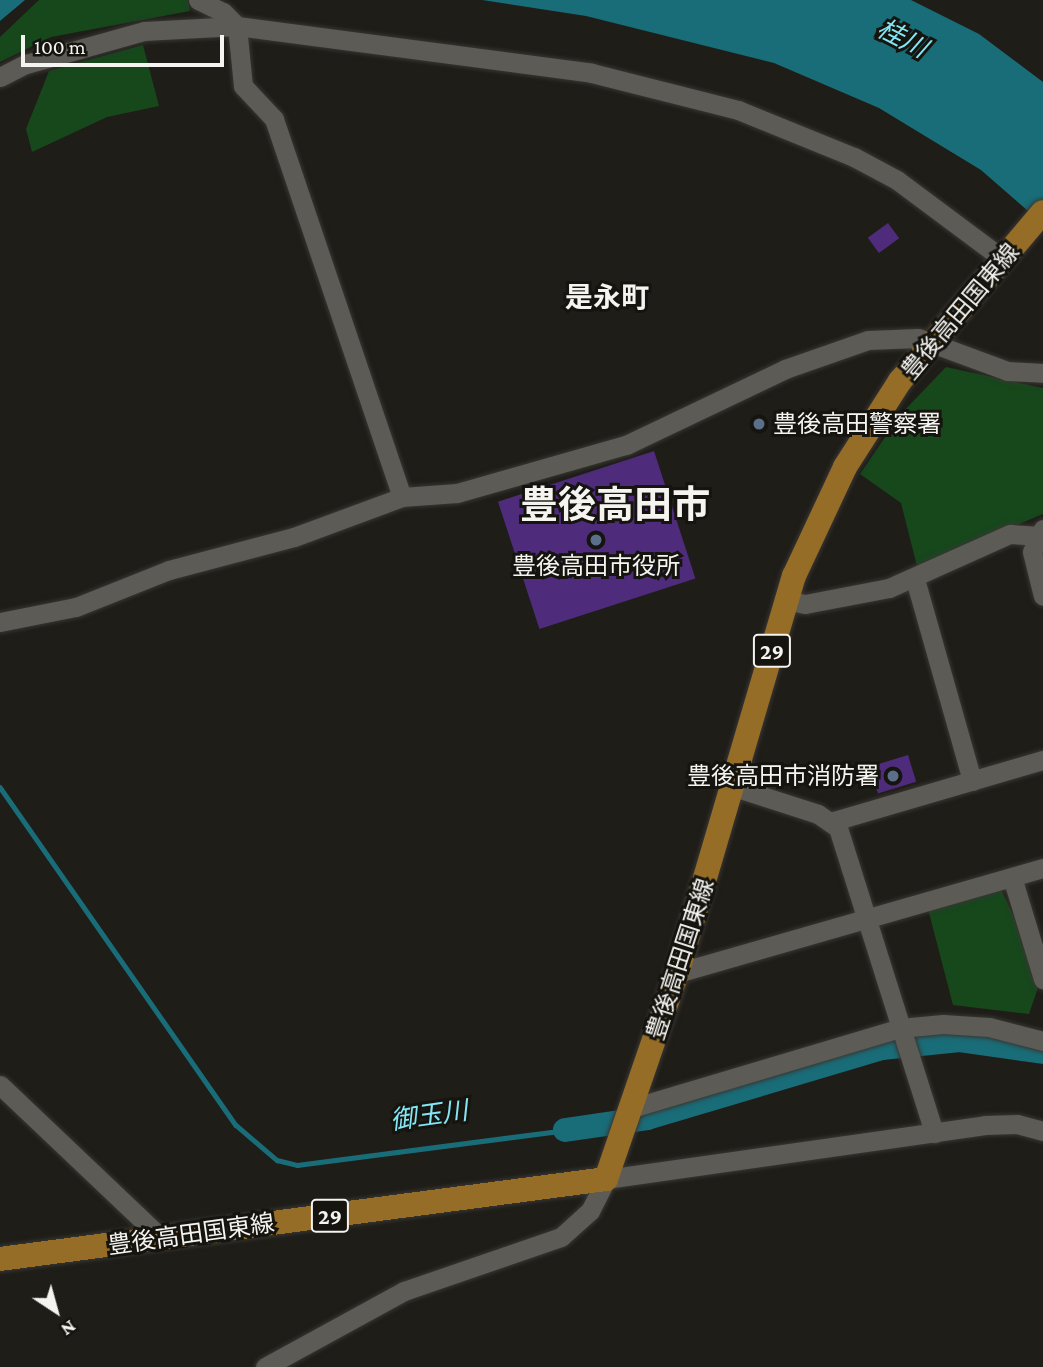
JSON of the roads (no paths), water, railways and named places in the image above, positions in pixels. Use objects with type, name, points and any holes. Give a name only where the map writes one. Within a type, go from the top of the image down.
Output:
[{"type":"main road","name":"豊後高田国東線","points":[[0,1259],[606,1179],[630,1116],[677,973],[734,787],[786,600],[845,467],[900,381],[1043,212]]},
{"type":"street","points":[[198,0],[223,12],[237,26],[243,86],[274,120],[402,497]]},
{"type":"street","points":[[0,77],[26,64],[144,31],[237,26],[592,73],[683,93],[854,157],[897,180],[1010,251]]},
{"type":"street","points":[[0,622],[76,607],[169,570],[294,537],[402,497],[457,493],[626,445],[831,351],[890,337],[933,341],[1007,371],[1043,373]]},
{"type":"street","points":[[786,600],[805,604],[915,579],[1010,534],[1040,532],[1032,561],[1043,596]]},
{"type":"street","points":[[915,579],[972,781]]},
{"type":"street","points":[[734,787],[834,821],[1043,760]]},
{"type":"street","points":[[834,821],[934,1133]]},
{"type":"street","points":[[677,973],[864,917],[1043,868]]},
{"type":"street","points":[[1012,877],[1043,979]]},
{"type":"street","points":[[630,1116],[900,1028],[943,1024],[989,1027],[1043,1041]]},
{"type":"street","points":[[0,1085],[161,1238]]},
{"type":"street","points":[[265,1367],[404,1292],[561,1237],[590,1211],[606,1179],[985,1125],[1017,1124],[1043,1131]]},
{"type":"water","points":[[0,0],[25,0],[0,21]]},
{"type":"water","name":"桂川","points":[[482,0],[911,0],[979,34],[1043,82],[1043,224],[981,170],[879,108],[774,63],[586,16]]},
{"type":"waterway","name":"御玉川","points":[[0,787],[236,1125],[277,1160],[297,1165],[565,1130]]},
{"type":"waterway","name":"御玉川","points":[[565,1130],[647,1118],[882,1048],[960,1040],[1043,1052]]},
{"type":"place","name":"豊後高田警察署","points":[[759,424]]},
{"type":"place","name":"豊後高田市役所","points":[[596,540]]},
{"type":"place","name":"豊後高田市消防署","points":[[893,776]]},
{"type":"district","name":"是永町","points":[[607,298]]},
{"type":"district","name":"豊後高田市","points":[[615,506]]}]
